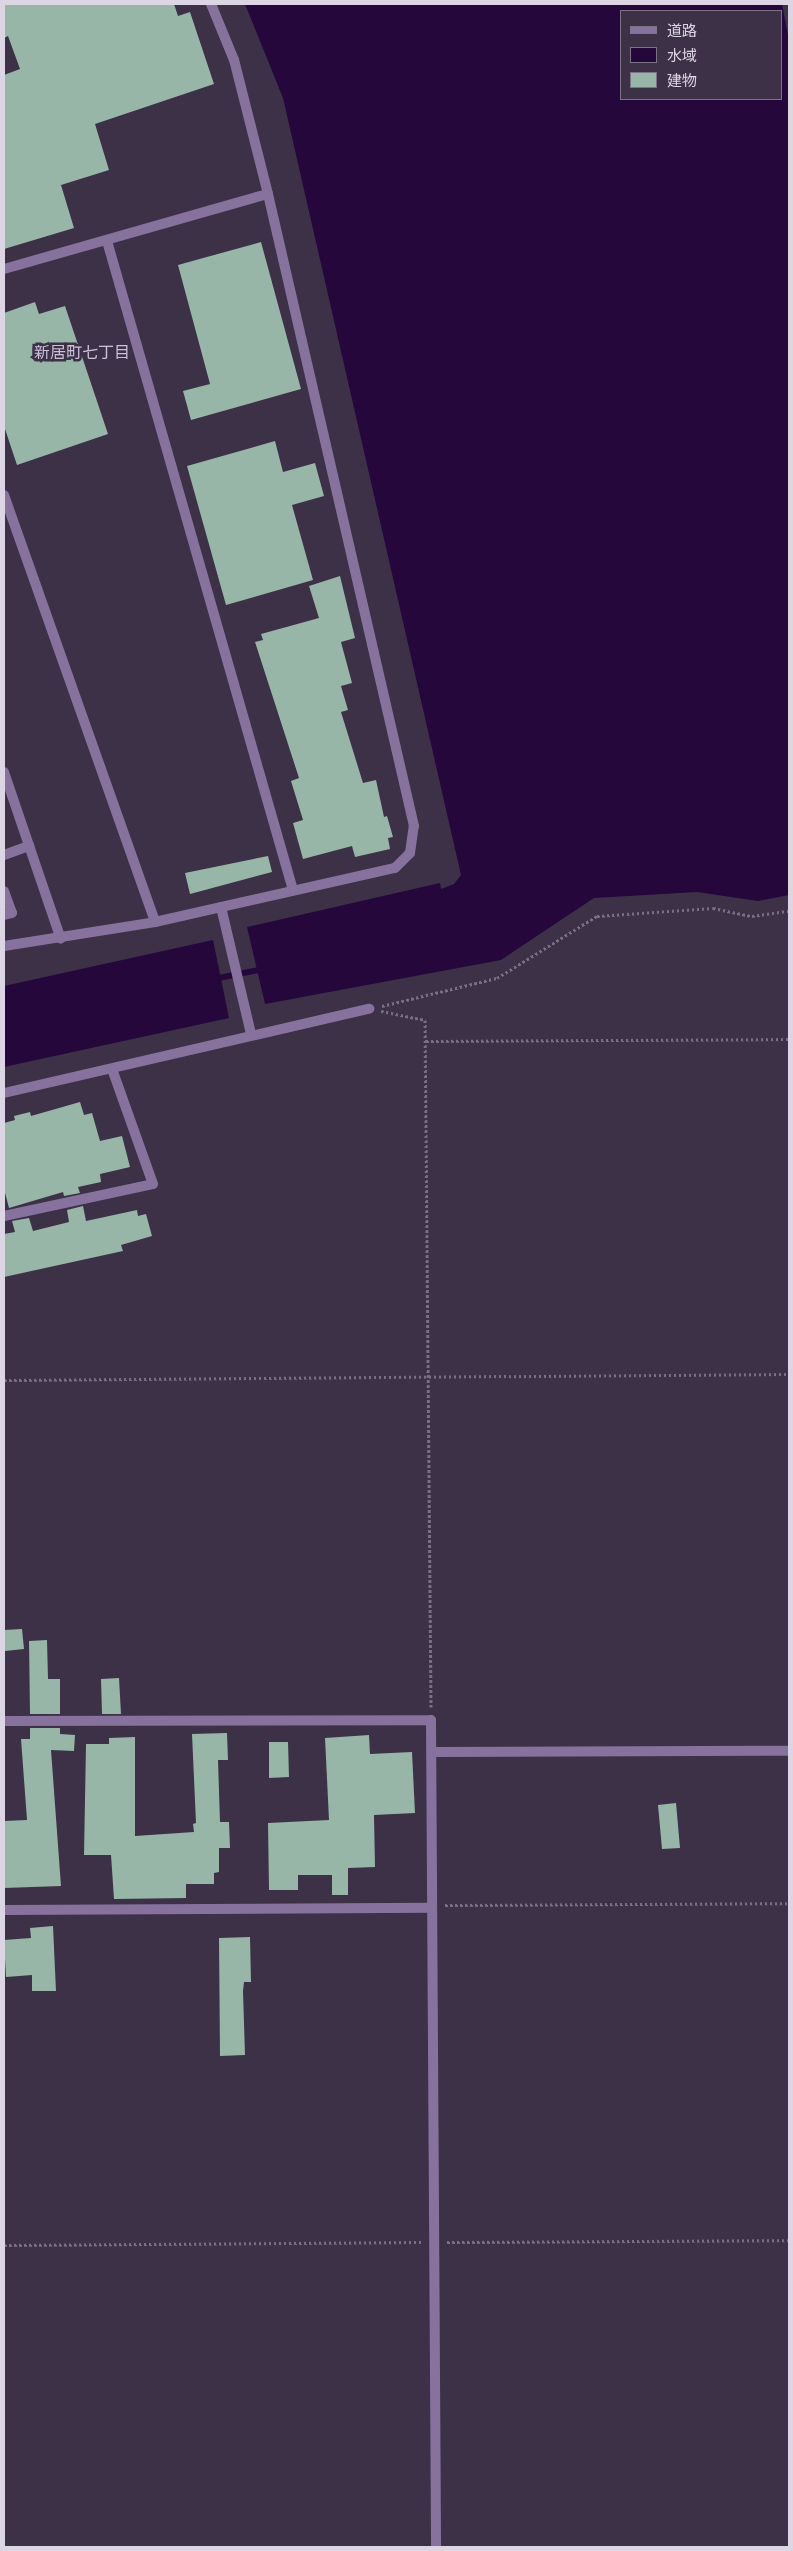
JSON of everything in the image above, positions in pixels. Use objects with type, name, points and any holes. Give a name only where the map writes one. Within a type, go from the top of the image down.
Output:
[{"type":"street","points":[[4,946],[61,939],[155,922],[395,868],[410,853],[414,826],[268,194],[234,60],[211,4]]},
{"type":"street","points":[[4,269],[268,194]]},
{"type":"street","points":[[107,241],[293,890]]},
{"type":"street","points":[[4,495],[155,922]]},
{"type":"street","points":[[4,772],[61,939]]},
{"type":"street","points":[[4,855],[29,846]]},
{"type":"street","points":[[4,890],[12,913],[4,915]]},
{"type":"street","points":[[221,907],[251,1034]]},
{"type":"street","points":[[4,1094],[251,1034],[369,1009]]},
{"type":"street","points":[[4,1216],[153,1184],[112,1069]]},
{"type":"street","points":[[4,1722],[431,1720],[433,1752],[432,1906],[436,2547]]},
{"type":"street","points":[[433,1752],[789,1751]]},
{"type":"street","points":[[4,1910],[432,1906]]},
{"type":"path","points":[[369,1009],[497,978],[597,916],[713,908],[752,916],[789,912]]},
{"type":"path","points":[[369,1009],[425,1020],[431,1720]]},
{"type":"path","points":[[426,1041],[789,1040]]},
{"type":"path","points":[[4,1380],[428,1379],[789,1374]]},
{"type":"path","points":[[432,1906],[789,1903]]},
{"type":"path","points":[[4,2245],[789,2240]]},
{"type":"water","points":[[245,4],[782,4],[789,40],[789,895],[758,901],[697,892],[594,898],[501,960],[265,1004],[247,927],[440,883],[441,889],[454,884],[461,875],[283,98]]},
{"type":"water","points":[[213,940],[229,1018],[4,1067],[4,986]]},
{"type":"building","points":[[4,4],[174,4],[178,16],[190,12],[214,84],[95,124],[109,170],[61,185],[74,228],[4,249],[4,75],[20,69],[8,36],[4,38]]},
{"type":"building","points":[[261,242],[301,389],[191,420],[183,391],[210,384],[178,265]]},
{"type":"building","points":[[35,302],[39,314],[65,306],[108,434],[17,465],[4,426],[4,313]]},
{"type":"building","points":[[275,441],[283,472],[315,463],[324,496],[292,505],[313,580],[226,605],[187,466]]},
{"type":"building","points":[[340,576],[355,638],[341,642],[352,683],[341,686],[348,710],[341,712],[363,783],[376,780],[384,817],[387,816],[393,837],[388,838],[390,849],[355,857],[352,846],[303,859],[293,823],[303,820],[291,781],[299,778],[255,642],[263,640],[261,634],[319,618],[309,586]]},
{"type":"building","points":[[268,856],[272,872],[190,894],[185,873]]},
{"type":"building","points":[[80,1102],[84,1115],[92,1113],[100,1141],[122,1136],[130,1167],[100,1174],[101,1182],[78,1187],[80,1193],[64,1196],[63,1192],[9,1208],[4,1189],[4,1123],[15,1120],[14,1116],[30,1112],[31,1116]]},
{"type":"building","points":[[83,1206],[86,1221],[137,1210],[138,1216],[146,1214],[152,1236],[121,1245],[123,1251],[4,1277],[4,1234],[15,1232],[12,1221],[29,1218],[33,1231],[69,1222],[67,1210]]},
{"type":"building","points":[[22,1629],[24,1649],[5,1651],[4,1630]]},
{"type":"building","points":[[47,1640],[48,1679],[60,1679],[60,1714],[30,1714],[29,1641]]},
{"type":"building","points":[[119,1678],[121,1714],[102,1714],[101,1679]]},
{"type":"building","points":[[30,1728],[60,1728],[60,1734],[75,1735],[74,1751],[51,1750],[61,1886],[4,1888],[4,1821],[27,1820],[21,1739],[30,1739]]},
{"type":"building","points":[[227,1733],[228,1760],[218,1760],[220,1822],[229,1822],[230,1848],[219,1848],[219,1872],[214,1873],[214,1884],[186,1884],[186,1898],[114,1899],[111,1855],[84,1855],[86,1744],[109,1744],[109,1738],[135,1737],[135,1836],[194,1832],[193,1824],[196,1823],[192,1734]]},
{"type":"building","points":[[369,1735],[370,1754],[412,1752],[415,1813],[374,1815],[375,1867],[348,1868],[348,1895],[332,1895],[332,1875],[298,1875],[298,1890],[269,1890],[268,1823],[329,1820],[325,1738]]},
{"type":"building","points":[[269,1742],[288,1742],[289,1777],[269,1778]]},
{"type":"building","points":[[676,1803],[680,1848],[662,1849],[658,1805]]},
{"type":"building","points":[[53,1926],[56,1991],[32,1991],[32,1975],[6,1977],[4,1940],[31,1938],[30,1928]]},
{"type":"building","points":[[250,1937],[251,1982],[244,1982],[243,1991],[245,2055],[220,2056],[219,1938]]},
{"type":"waterway","points":[[214,979],[264,969]]},
{"type":"district","name":"新居町七丁目","points":[[82,353]]}]
